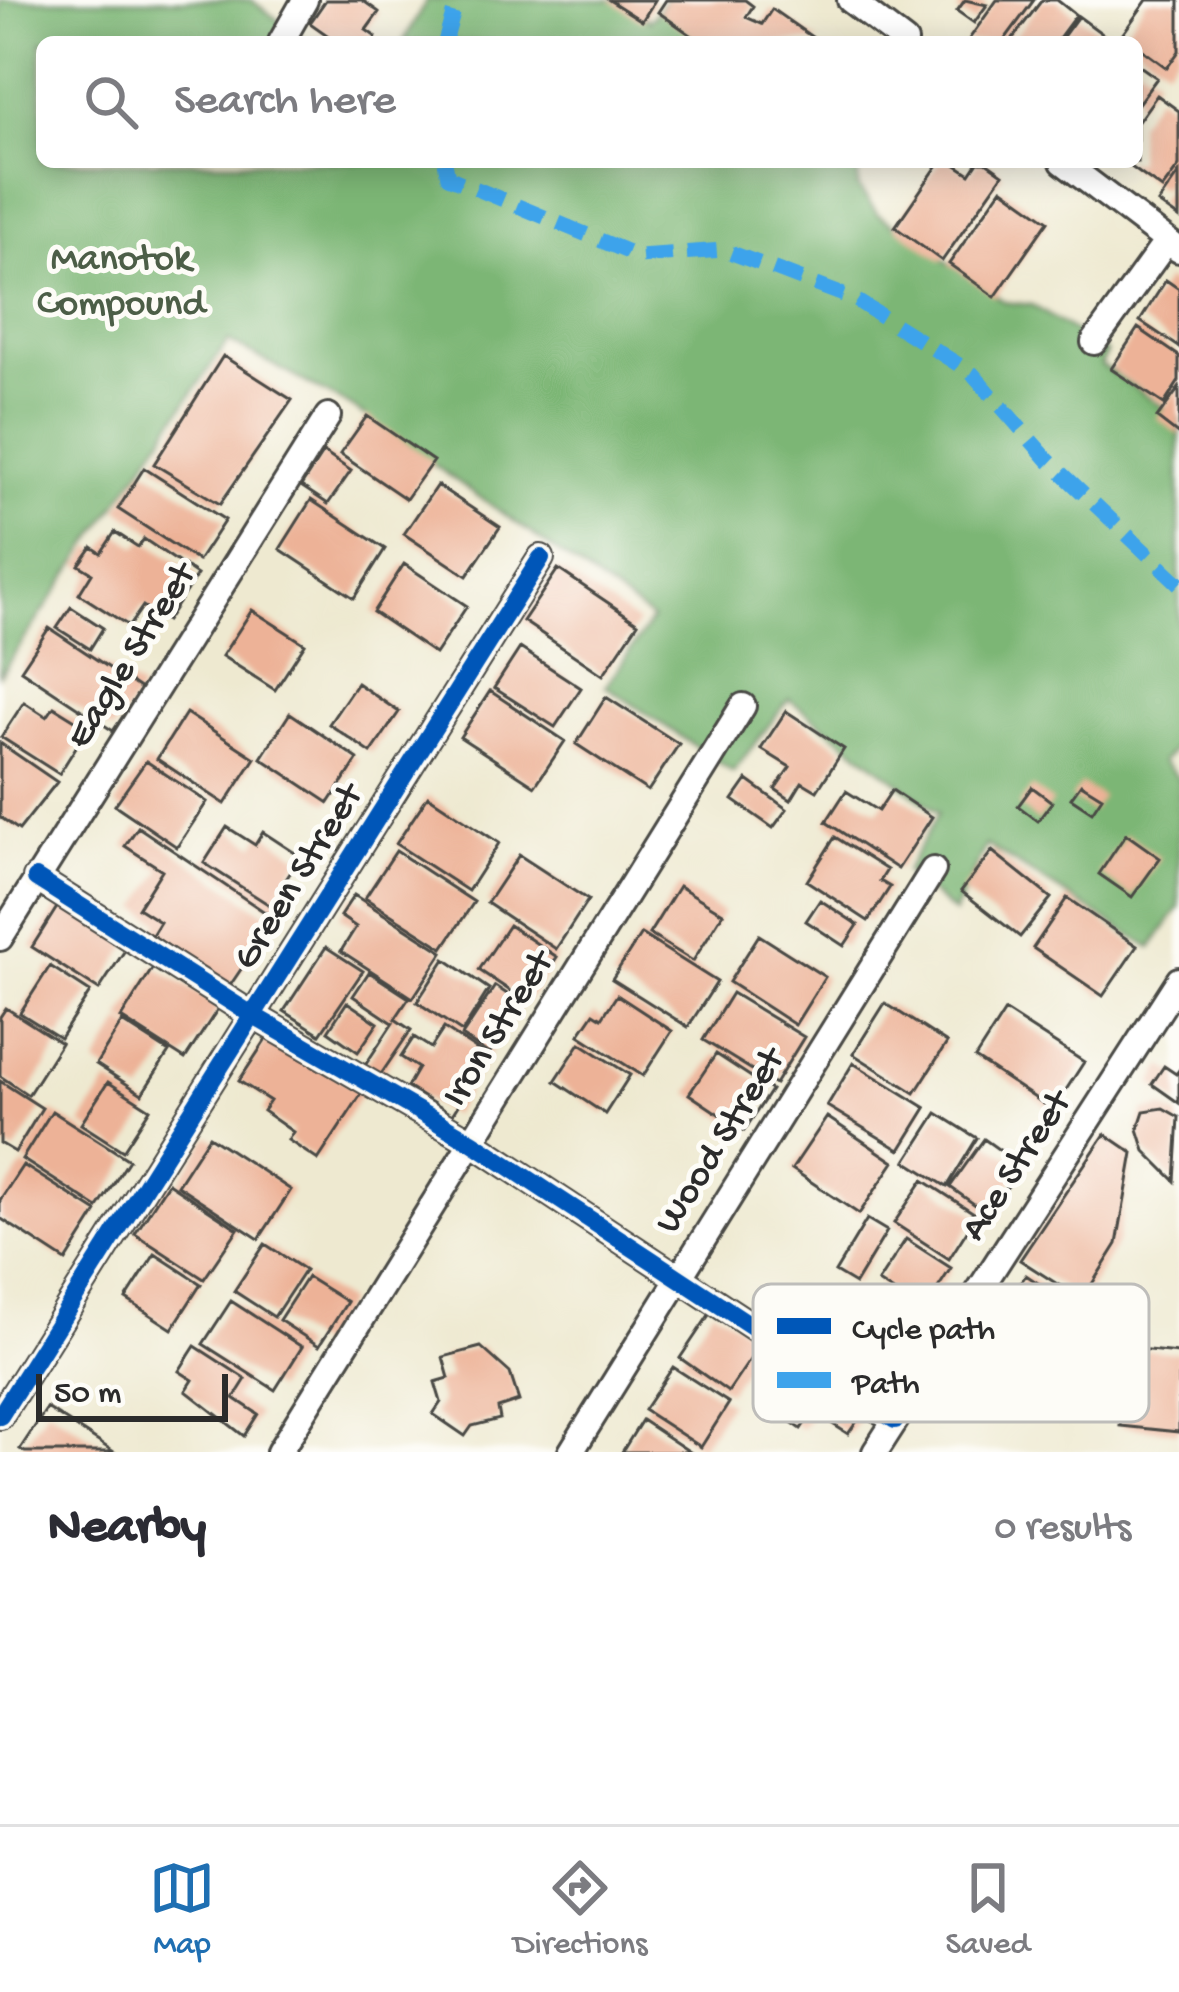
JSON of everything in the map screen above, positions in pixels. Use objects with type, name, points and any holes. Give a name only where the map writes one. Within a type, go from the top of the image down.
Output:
[{"type":"street","points":[[284,36],[304,0]]},
{"type":"street","points":[[850,0],[897,36]]},
{"type":"street","points":[[1072,168],[1173,245],[1094,342]]},
{"type":"street","name":"Eagle Street","points":[[0,938],[328,416]]},
{"type":"street","name":"Green Street","points":[[0,1416],[541,558]]},
{"type":"street","name":"Iron Street","points":[[279,1452],[743,706]]},
{"type":"street","name":"Wood Street","points":[[571,1452],[933,870]]},
{"type":"street","points":[[36,878],[252,1016],[472,1142],[753,1323]]},
{"type":"street","name":"Ace Street","points":[[983,1284],[1179,980]]},
{"type":"street","name":"Ace Street","points":[[874,1452],[894,1422]]},
{"type":"green space","name":"Manotok Compound","points":[[0,0],[251,0],[300,36],[36,36],[36,168],[858,168],[858,187],[877,213],[1005,302],[1032,305],[1106,352],[1101,365],[1179,418],[1179,743],[1162,762],[1179,779],[1179,908],[1151,948],[986,845],[954,913],[905,872],[939,813],[789,699],[733,772],[606,686],[652,619],[352,407],[228,341],[0,675]]},
{"type":"green space","points":[[427,0],[622,0],[650,21],[666,0],[733,36],[406,36]]},
{"type":"building","points":[[326,0],[362,0],[379,12],[366,30],[375,36],[328,36],[310,23]]},
{"type":"building","points":[[609,0],[655,0],[642,21]]},
{"type":"building","points":[[666,0],[745,0],[753,6],[746,17],[762,24],[772,9],[810,36],[692,36],[658,12]]},
{"type":"building","points":[[965,0],[987,5],[974,23],[957,11]]},
{"type":"building","points":[[997,0],[1034,0],[1007,36],[971,36]]},
{"type":"building","points":[[1042,0],[1057,0],[1076,15],[1060,36],[1015,36]]},
{"type":"building","points":[[1147,0],[1179,0],[1179,51],[1167,68],[1143,50],[1143,36],[1122,35]]},
{"type":"building","points":[[1078,16],[1105,36],[1063,36]]},
{"type":"building","points":[[1143,68],[1157,78],[1143,97]]},
{"type":"building","points":[[1157,95],[1179,111],[1179,166],[1162,189],[1132,168],[1143,168],[1143,115]]},
{"type":"building","points":[[936,168],[961,168],[970,174],[974,168],[994,168],[1003,174],[942,261],[895,227]]},
{"type":"building","points":[[1179,173],[1179,218],[1158,203]]},
{"type":"building","points":[[1002,188],[1048,221],[995,297],[949,264]]},
{"type":"building","points":[[1166,280],[1179,289],[1179,347],[1140,321]]},
{"type":"building","points":[[1138,328],[1179,356],[1179,381],[1164,404],[1111,369]]},
{"type":"building","points":[[223,356],[292,400],[220,504],[154,464]]},
{"type":"building","points":[[1179,388],[1179,435],[1157,418]]},
{"type":"building","points":[[367,416],[433,461],[406,499],[340,454]]},
{"type":"building","points":[[323,452],[351,471],[328,504],[301,486]]},
{"type":"building","points":[[144,468],[225,520],[198,561],[118,509]]},
{"type":"building","points":[[437,485],[500,527],[467,576],[404,534]]},
{"type":"building","points":[[311,500],[385,549],[354,598],[280,549]]},
{"type":"building","points":[[115,532],[138,547],[144,539],[197,575],[166,621],[143,606],[129,626],[79,594],[92,573],[79,565],[92,547],[101,553]]},
{"type":"building","points":[[404,564],[467,606],[435,654],[373,612]]},
{"type":"building","points":[[558,569],[638,623],[603,675],[523,621]]},
{"type":"building","points":[[71,607],[103,628],[90,649],[57,628]]},
{"type":"building","points":[[252,610],[305,644],[275,690],[222,656]]},
{"type":"building","points":[[49,628],[141,689],[113,731],[21,670]]},
{"type":"building","points":[[520,648],[581,688],[555,727],[494,688]]},
{"type":"building","points":[[357,683],[399,712],[371,753],[329,724]]},
{"type":"building","points":[[490,691],[565,741],[535,786],[460,737]]},
{"type":"building","points":[[606,697],[679,744],[648,791],[576,744]]},
{"type":"building","points":[[24,702],[47,717],[54,707],[88,728],[59,774],[1,737]]},
{"type":"building","points":[[786,711],[844,749],[817,791],[802,782],[791,800],[775,789],[790,767],[761,749]]},
{"type":"building","points":[[186,713],[255,758],[225,804],[157,759]]},
{"type":"building","points":[[290,713],[358,759],[329,803],[261,758]]},
{"type":"building","points":[[0,743],[57,782],[19,830],[0,817]]},
{"type":"building","points":[[146,761],[207,802],[177,847],[115,805]]},
{"type":"building","points":[[747,780],[787,809],[773,828],[733,800]]},
{"type":"building","points":[[1081,784],[1102,797],[1092,812],[1071,798]]},
{"type":"building","points":[[1032,787],[1052,802],[1038,821],[1018,806]]},
{"type":"building","points":[[892,790],[932,817],[898,869],[826,822],[846,791],[878,811]]},
{"type":"building","points":[[428,796],[499,843],[468,891],[396,844]]},
{"type":"building","points":[[138,827],[275,919],[229,987],[152,935],[160,922],[138,908],[162,870],[125,846]]},
{"type":"building","points":[[227,827],[255,845],[263,832],[301,857],[280,888],[296,899],[285,915],[204,863]]},
{"type":"building","points":[[1126,834],[1160,858],[1132,897],[1099,874]]},
{"type":"building","points":[[835,837],[887,870],[880,881],[890,887],[868,921],[807,881]]},
{"type":"building","points":[[396,851],[474,902],[443,948],[365,898]]},
{"type":"building","points":[[992,851],[1051,898],[1020,937],[961,891]]},
{"type":"building","points":[[519,855],[588,900],[556,949],[487,903]]},
{"type":"building","points":[[679,886],[723,913],[693,961],[649,934]]},
{"type":"building","points":[[354,895],[443,952],[413,998],[341,951],[356,927],[340,916]]},
{"type":"building","points":[[1067,898],[1137,946],[1103,996],[1033,948]]},
{"type":"building","points":[[820,900],[858,925],[844,946],[806,921]]},
{"type":"building","points":[[61,901],[129,944],[99,990],[32,947]]},
{"type":"building","points":[[509,925],[557,957],[527,1002],[479,970]]},
{"type":"building","points":[[641,934],[717,982],[688,1027],[612,979]]},
{"type":"building","points":[[759,935],[825,977],[795,1025],[729,982]]},
{"type":"building","points":[[326,947],[363,971],[320,1034],[284,1011]]},
{"type":"building","points":[[445,959],[489,989],[462,1032],[417,1002]]},
{"type":"building","points":[[50,966],[90,992],[60,1038],[20,1013]]},
{"type":"building","points":[[154,966],[219,1007],[185,1059],[121,1018]]},
{"type":"building","points":[[369,972],[409,998],[395,1019],[411,1030],[377,1080],[362,1070],[393,1023],[353,996]]},
{"type":"building","points":[[495,986],[522,1004],[489,1054],[462,1036]]},
{"type":"building","points":[[732,993],[804,1037],[775,1084],[703,1040]]},
{"type":"building","points":[[617,995],[672,1031],[643,1076],[579,1035],[594,1013],[602,1018]]},
{"type":"building","points":[[347,1002],[378,1023],[358,1052],[328,1031]]},
{"type":"building","points":[[885,1003],[947,1043],[915,1093],[853,1054]]},
{"type":"building","points":[[6,1008],[61,1043],[28,1095],[0,1076],[0,1017]]},
{"type":"building","points":[[1005,1011],[1084,1062],[1053,1110],[975,1058]]},
{"type":"building","points":[[122,1022],[169,1052],[142,1094],[96,1064]]},
{"type":"building","points":[[444,1028],[488,1057],[452,1115],[407,1087],[418,1068],[401,1057],[414,1037],[431,1048]]},
{"type":"building","points":[[271,1032],[362,1093],[318,1160],[288,1140],[293,1132],[263,1111],[270,1101],[239,1081]]},
{"type":"building","points":[[580,1043],[630,1075],[605,1114],[555,1081]]},
{"type":"building","points":[[716,1054],[771,1090],[744,1131],[689,1094]]},
{"type":"building","points":[[853,1063],[926,1108],[900,1150],[827,1106]]},
{"type":"building","points":[[1164,1066],[1176,1074],[1179,1070],[1179,1103],[1152,1084]]},
{"type":"building","points":[[0,1081],[42,1108],[15,1152],[0,1143]]},
{"type":"building","points":[[108,1082],[150,1109],[123,1151],[81,1124]]},
{"type":"building","points":[[1163,1108],[1179,1117],[1175,1181],[1145,1151],[1138,1129],[1144,1111]]},
{"type":"building","points":[[52,1111],[129,1160],[98,1208],[22,1159]]},
{"type":"building","points":[[937,1113],[977,1138],[947,1187],[906,1161]]},
{"type":"building","points":[[827,1117],[894,1162],[859,1214],[792,1169]]},
{"type":"building","points":[[1105,1134],[1133,1153],[1117,1244],[1092,1284],[1057,1284],[1020,1260]]},
{"type":"building","points":[[209,1136],[291,1190],[259,1239],[177,1185]]},
{"type":"building","points":[[984,1139],[1022,1166],[988,1214],[950,1187]]},
{"type":"building","points":[[23,1165],[97,1212],[66,1261],[0,1218],[0,1200]]},
{"type":"building","points":[[923,1180],[977,1215],[949,1259],[894,1223]]},
{"type":"building","points":[[168,1183],[238,1229],[204,1279],[135,1234]]},
{"type":"building","points":[[867,1219],[887,1231],[855,1284],[835,1272]]},
{"type":"building","points":[[906,1239],[951,1268],[941,1284],[878,1282]]},
{"type":"building","points":[[265,1244],[305,1270],[274,1317],[234,1291]]},
{"type":"building","points":[[155,1254],[201,1284],[172,1329],[126,1299]]},
{"type":"building","points":[[307,1277],[347,1302],[319,1346],[279,1320]]},
{"type":"building","points":[[231,1301],[302,1347],[275,1390],[203,1344]]},
{"type":"building","points":[[713,1309],[753,1336],[753,1355],[728,1392],[680,1358]]},
{"type":"building","points":[[195,1346],[246,1379],[234,1398],[258,1414],[244,1436],[186,1391],[193,1380],[179,1371]]},
{"type":"building","points":[[481,1347],[510,1373],[519,1401],[498,1408],[500,1419],[472,1426],[465,1436],[433,1414],[441,1402],[435,1382],[449,1378],[443,1357]]},
{"type":"building","points":[[1149,1350],[1179,1353],[1179,1432],[1120,1426],[1120,1422],[1149,1422]]},
{"type":"building","points":[[673,1367],[729,1403],[701,1447],[644,1410]]},
{"type":"building","points":[[47,1408],[114,1452],[20,1449]]},
{"type":"building","points":[[642,1420],[690,1452],[622,1452]]},
{"type":"building","points":[[830,1422],[856,1422],[848,1434]]},
{"type":"marked path","points":[[447,36],[457,0]]},
{"type":"marked path","points":[[446,168],[448,177],[638,256],[724,250],[854,299],[972,373],[1048,460],[1179,584]]},
{"type":"cycle path","points":[[0,1416],[541,558]]},
{"type":"cycle path","points":[[36,878],[252,1015],[472,1142],[753,1327]]}]
